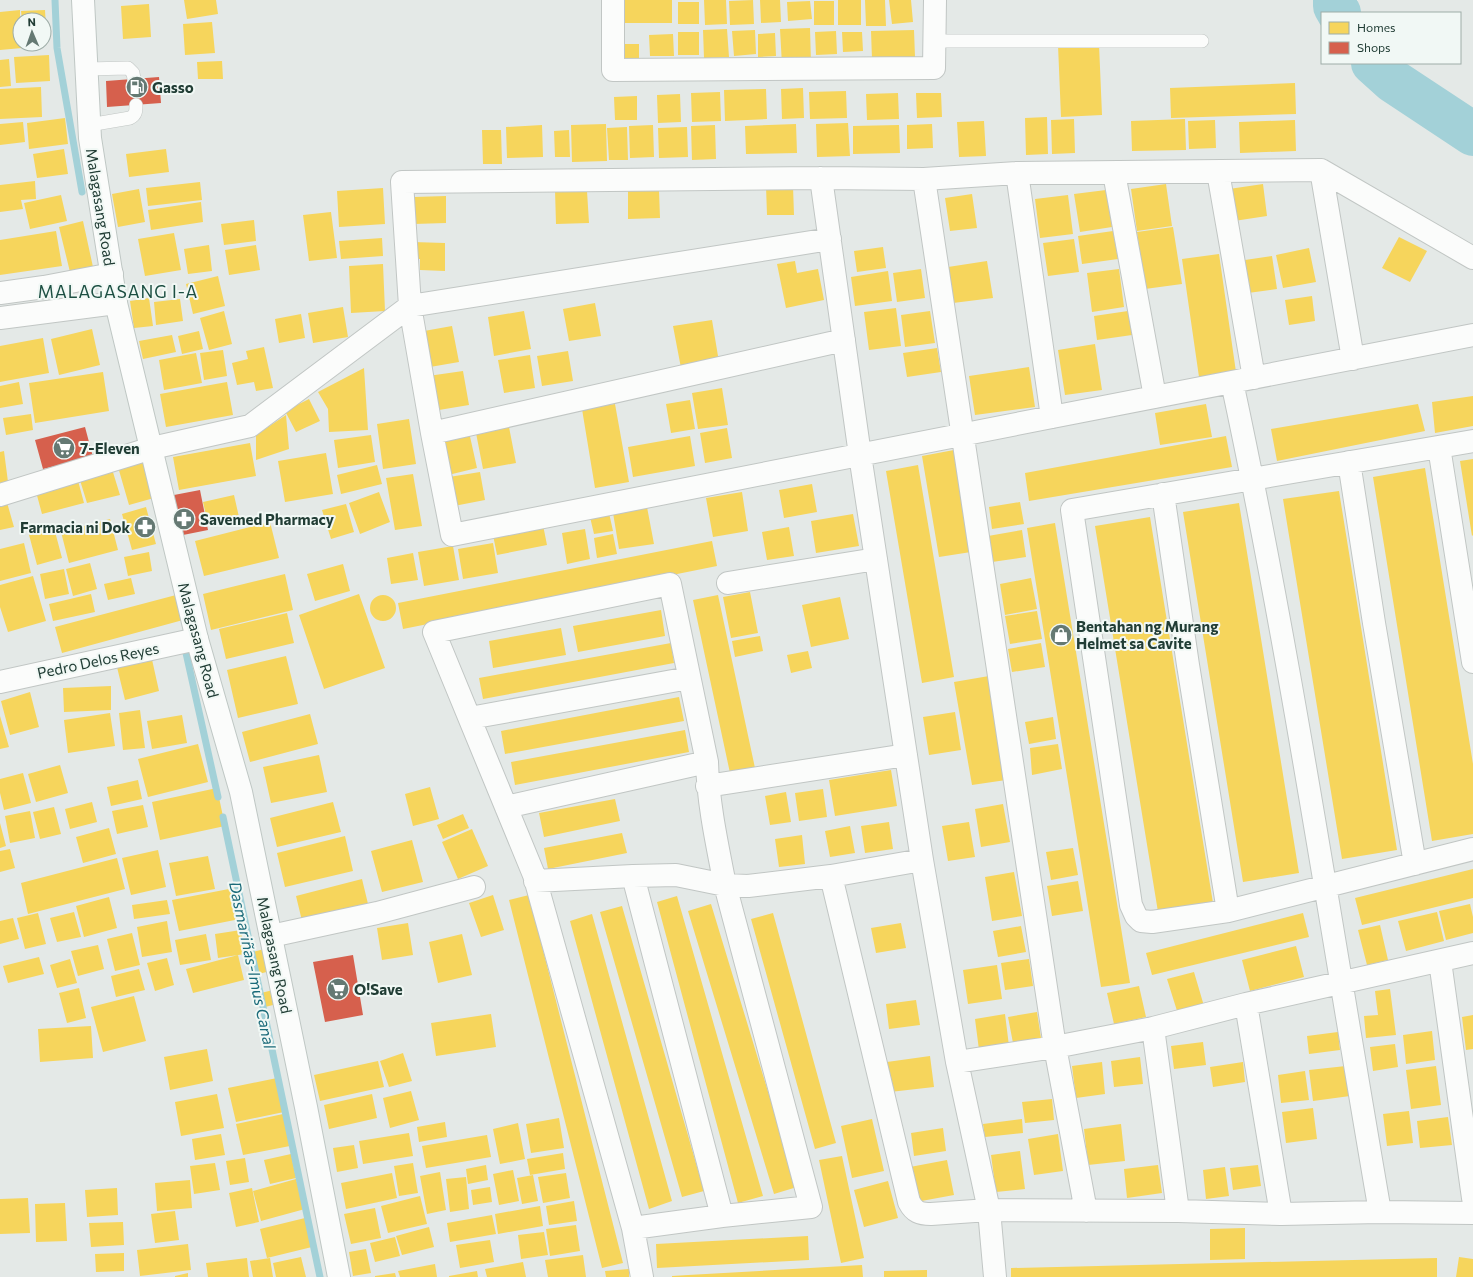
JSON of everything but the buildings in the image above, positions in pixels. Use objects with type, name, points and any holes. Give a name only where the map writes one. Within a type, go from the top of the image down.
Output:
[{"type":"street","name":"Malagasang Road","points":[[83,0],[90,138],[116,303],[197,639],[241,792],[306,1107],[339,1277]]},
{"type":"street","points":[[613,0],[613,70],[934,68],[935,0]]},
{"type":"street","points":[[1321,170],[1353,359]]},
{"type":"street","points":[[1473,258],[1321,170],[1017,173],[924,179],[821,178],[402,182],[410,306],[432,433],[452,535],[1052,416],[1473,335]]},
{"type":"street","points":[[1218,172],[1254,378]]},
{"type":"street","points":[[1017,173],[1052,416]]},
{"type":"street","points":[[1114,173],[1155,397]]},
{"type":"street","points":[[821,178],[860,455],[922,860],[957,1062],[989,1210],[994,1277]]},
{"type":"street","points":[[924,179],[1055,1047],[1086,1211]]},
{"type":"street","points":[[0,495],[152,448],[250,426],[410,306],[830,239]]},
{"type":"street","points":[[0,293],[44,287],[112,274]]},
{"type":"street","points":[[0,318],[116,303]]},
{"type":"street","points":[[432,433],[844,340]]},
{"type":"street","points":[[1232,382],[1253,479],[1326,886],[1340,982],[1380,1212]]},
{"type":"street","points":[[1473,441],[1072,510],[1131,905],[1136,916],[1141,922],[1152,922],[1228,911],[1473,849]]},
{"type":"street","points":[[1439,447],[1473,662]]},
{"type":"street","points":[[1349,462],[1374,623],[1415,864]]},
{"type":"street","points":[[1163,494],[1188,665],[1228,911]]},
{"type":"street","points":[[728,583],[876,559]]},
{"type":"street","points":[[633,1228],[722,1216],[811,1207],[725,884],[707,786],[706,762],[670,584],[434,632],[535,881],[633,1228],[642,1277]]},
{"type":"street","name":"Pedro Delos Reyes","points":[[0,682],[197,639]]},
{"type":"street","points":[[470,718],[690,678]]},
{"type":"street","points":[[707,786],[906,755]]},
{"type":"street","points":[[506,807],[706,762]]},
{"type":"street","points":[[535,881],[676,875],[725,884],[748,886],[831,876],[922,860]]},
{"type":"street","points":[[633,876],[722,1216]]},
{"type":"street","points":[[831,876],[908,1202],[913,1210],[922,1214],[989,1210],[1178,1211],[1281,1214],[1380,1212],[1473,1213]]},
{"type":"street","points":[[271,936],[376,913],[474,887]]},
{"type":"street","points":[[957,1062],[1055,1047],[1153,1028],[1340,982],[1473,954]]},
{"type":"street","points":[[1440,961],[1473,1198]]},
{"type":"street","points":[[1246,1004],[1281,1214]]},
{"type":"street","points":[[1153,1028],[1178,1211]]},
{"type":"lane","points":[[934,41],[1202,41]]},
{"type":"lane","points":[[87,69],[128,68],[133,73],[134,79]]},
{"type":"lane","points":[[89,125],[130,118],[134,116],[136,112],[136,105]]},
{"type":"waterway","name":"Dasmariñas-Imus Canal","points":[[55,0],[57,48],[82,192]]},
{"type":"waterway","points":[[1335,0],[1335,6],[1338,12]]},
{"type":"waterway","points":[[1374,64],[1393,81],[1473,134]]},
{"type":"waterway","name":"Dasmariñas-Imus Canal","points":[[186,653],[218,797]]},
{"type":"waterway","name":"Dasmariñas-Imus Canal","points":[[223,817],[320,1277]]},
{"type":"place","name":"Gasso","points":[[137,87]]},
{"type":"place","name":"7-Eleven","points":[[64,448]]},
{"type":"place","name":"Savemed Pharmacy","points":[[184,519]]},
{"type":"place","name":"Farmacia ni Dok","points":[[145,527]]},
{"type":"place","name":"Bentahan ng Murang Helmet sa Cavite","points":[[1061,635]]},
{"type":"place","name":"O!Save","points":[[338,989]]},
{"type":"district","name":"MALAGASANG I-A","points":[[118,291]]}]
